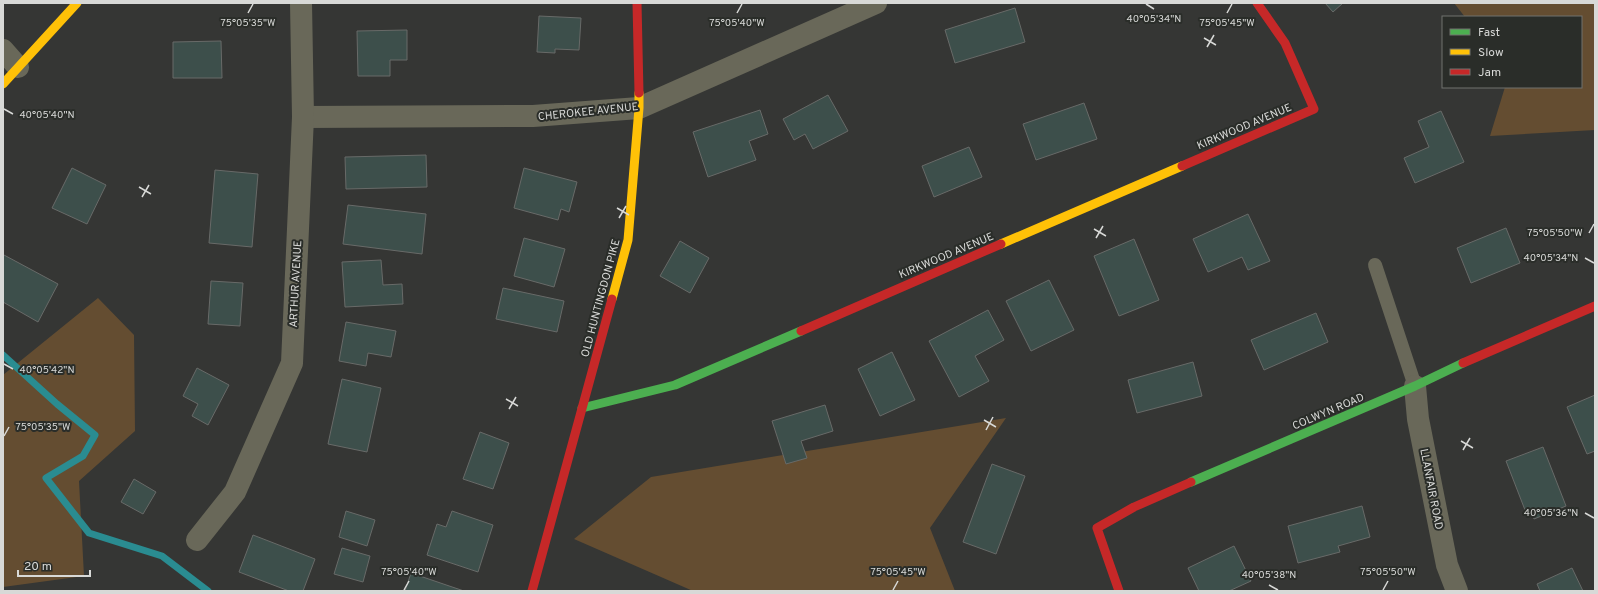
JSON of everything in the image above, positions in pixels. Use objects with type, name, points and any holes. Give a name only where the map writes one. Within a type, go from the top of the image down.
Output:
[{"type":"street","points":[[3,84],[77,3]]},
{"type":"street","name":"ARTHUR AVENUE","points":[[197,540],[235,492],[292,362],[303,117],[301,3]]},
{"type":"street","name":"OLD HUNTINGDON PIKE","points":[[532,591],[628,240],[639,108],[637,3]]},
{"type":"street","name":"CHEROKEE AVENUE","points":[[303,117],[533,116],[639,108],[876,3]]},
{"type":"street","name":"KIRKWOOD AVENUE","points":[[582,408],[675,385],[1314,109],[1285,43],[1257,3]]},
{"type":"street","points":[[3,50],[18,67]]},
{"type":"street","name":"COLWYN ROAD","points":[[1119,591],[1097,528],[1134,507],[1415,386],[1446,370],[1595,306]]},
{"type":"street","name":"LLANFAIR ROAD","points":[[1415,386],[1418,419],[1447,565],[1458,591]]},
{"type":"lane","points":[[1375,265],[1415,386]]},
{"type":"shaded area","points":[[1454,3],[1595,3],[1595,130],[1490,136],[1505,88],[1582,88],[1582,16],[1464,16]]},
{"type":"shaded area","points":[[98,298],[134,335],[135,431],[79,481],[84,576],[3,587],[3,375]]},
{"type":"shaded area","points":[[1006,418],[930,528],[955,591],[693,591],[574,539],[651,477]]},
{"type":"building","points":[[1325,3],[1343,3],[1333,12]]},
{"type":"building","points":[[1015,8],[1025,42],[955,63],[945,30]]},
{"type":"building","points":[[539,16],[581,18],[579,50],[555,49],[555,53],[537,52]]},
{"type":"building","points":[[407,30],[407,60],[390,60],[390,76],[358,76],[357,31]]},
{"type":"building","points":[[221,41],[222,78],[173,78],[173,42]]},
{"type":"building","points":[[828,95],[848,131],[813,149],[805,134],[794,140],[783,119]]},
{"type":"building","points":[[1084,103],[1097,139],[1036,160],[1023,124]]},
{"type":"building","points":[[760,110],[768,134],[749,141],[756,160],[708,177],[693,132]]},
{"type":"building","points":[[1441,111],[1464,162],[1415,183],[1404,158],[1429,147],[1418,121]]},
{"type":"building","points":[[969,147],[982,177],[934,197],[922,166]]},
{"type":"building","points":[[426,155],[427,187],[346,189],[345,157]]},
{"type":"building","points":[[72,168],[106,185],[87,224],[52,208]]},
{"type":"building","points":[[524,168],[577,182],[569,212],[561,209],[558,220],[514,208]]},
{"type":"building","points":[[215,170],[258,174],[252,247],[209,243]]},
{"type":"building","points":[[348,205],[426,214],[422,254],[343,244]]},
{"type":"building","points":[[1248,214],[1270,261],[1248,270],[1242,257],[1208,272],[1193,239]]},
{"type":"building","points":[[1506,228],[1520,263],[1471,283],[1457,248]]},
{"type":"building","points":[[524,238],[565,249],[554,287],[514,276]]},
{"type":"building","points":[[1134,239],[1159,300],[1119,316],[1094,256]]},
{"type":"building","points":[[680,241],[709,258],[690,293],[660,276]]},
{"type":"building","points":[[4,255],[58,284],[38,322],[3,302]]},
{"type":"building","points":[[381,260],[383,285],[402,284],[403,304],[345,307],[342,262]]},
{"type":"building","points":[[1049,280],[1074,330],[1031,351],[1006,301]]},
{"type":"building","points":[[211,281],[243,283],[240,326],[208,324]]},
{"type":"building","points":[[503,288],[564,301],[557,332],[496,319]]},
{"type":"building","points":[[988,310],[1004,340],[975,356],[989,381],[959,397],[929,341]]},
{"type":"building","points":[[1316,313],[1328,342],[1264,370],[1251,340]]},
{"type":"building","points":[[346,322],[396,331],[391,357],[368,353],[366,366],[339,361]]},
{"type":"building","points":[[892,352],[915,400],[880,416],[858,369]]},
{"type":"building","points":[[1193,362],[1202,396],[1137,413],[1128,380]]},
{"type":"building","points":[[197,368],[229,385],[208,425],[192,416],[198,404],[183,396]]},
{"type":"building","points":[[342,379],[381,388],[367,452],[328,444]]},
{"type":"building","points":[[1595,395],[1595,451],[1587,454],[1567,407]]},
{"type":"building","points":[[825,405],[833,431],[801,441],[807,458],[786,464],[772,421]]},
{"type":"building","points":[[480,432],[509,443],[493,489],[463,479]]},
{"type":"building","points":[[1543,447],[1566,506],[1534,519],[1530,508],[1525,510],[1506,461]]},
{"type":"building","points":[[992,464],[1025,476],[996,554],[963,542]]},
{"type":"building","points":[[134,479],[156,492],[143,514],[121,502]]},
{"type":"building","points":[[1362,506],[1370,537],[1338,546],[1340,552],[1298,563],[1288,526]]},
{"type":"building","points":[[346,511],[375,520],[367,546],[339,537]]},
{"type":"building","points":[[452,511],[493,525],[478,572],[427,555],[437,524],[446,527]]},
{"type":"building","points":[[253,535],[315,559],[303,591],[289,591],[239,572]]},
{"type":"building","points":[[1234,546],[1251,581],[1229,591],[1199,591],[1188,568]]},
{"type":"building","points":[[342,548],[370,556],[363,582],[334,574]]},
{"type":"building","points":[[1572,568],[1583,591],[1540,591],[1537,584]]},
{"type":"building","points":[[411,573],[464,591],[405,591]]},
{"type":"waterway","points":[[3,355],[57,404],[95,435],[83,456],[46,478],[89,533],[162,556],[208,591]]},
{"type":"traffic: fast","points":[[582,408],[675,385],[801,331]]},
{"type":"traffic: fast","points":[[1191,482],[1415,386],[1463,363]]},
{"type":"traffic: slow","points":[[3,84],[77,3]]},
{"type":"traffic: slow","points":[[612,299],[628,240],[639,93]]},
{"type":"traffic: slow","points":[[1001,244],[1182,166]]},
{"type":"traffic: jam","points":[[637,3],[639,93]]},
{"type":"traffic: jam","points":[[1182,166],[1314,109],[1285,43],[1257,3]]},
{"type":"traffic: jam","points":[[801,331],[1001,244]]},
{"type":"traffic: jam","points":[[532,591],[612,299]]},
{"type":"traffic: jam","points":[[1463,363],[1595,306]]},
{"type":"traffic: jam","points":[[1119,591],[1097,528],[1134,507],[1191,482]]}]
